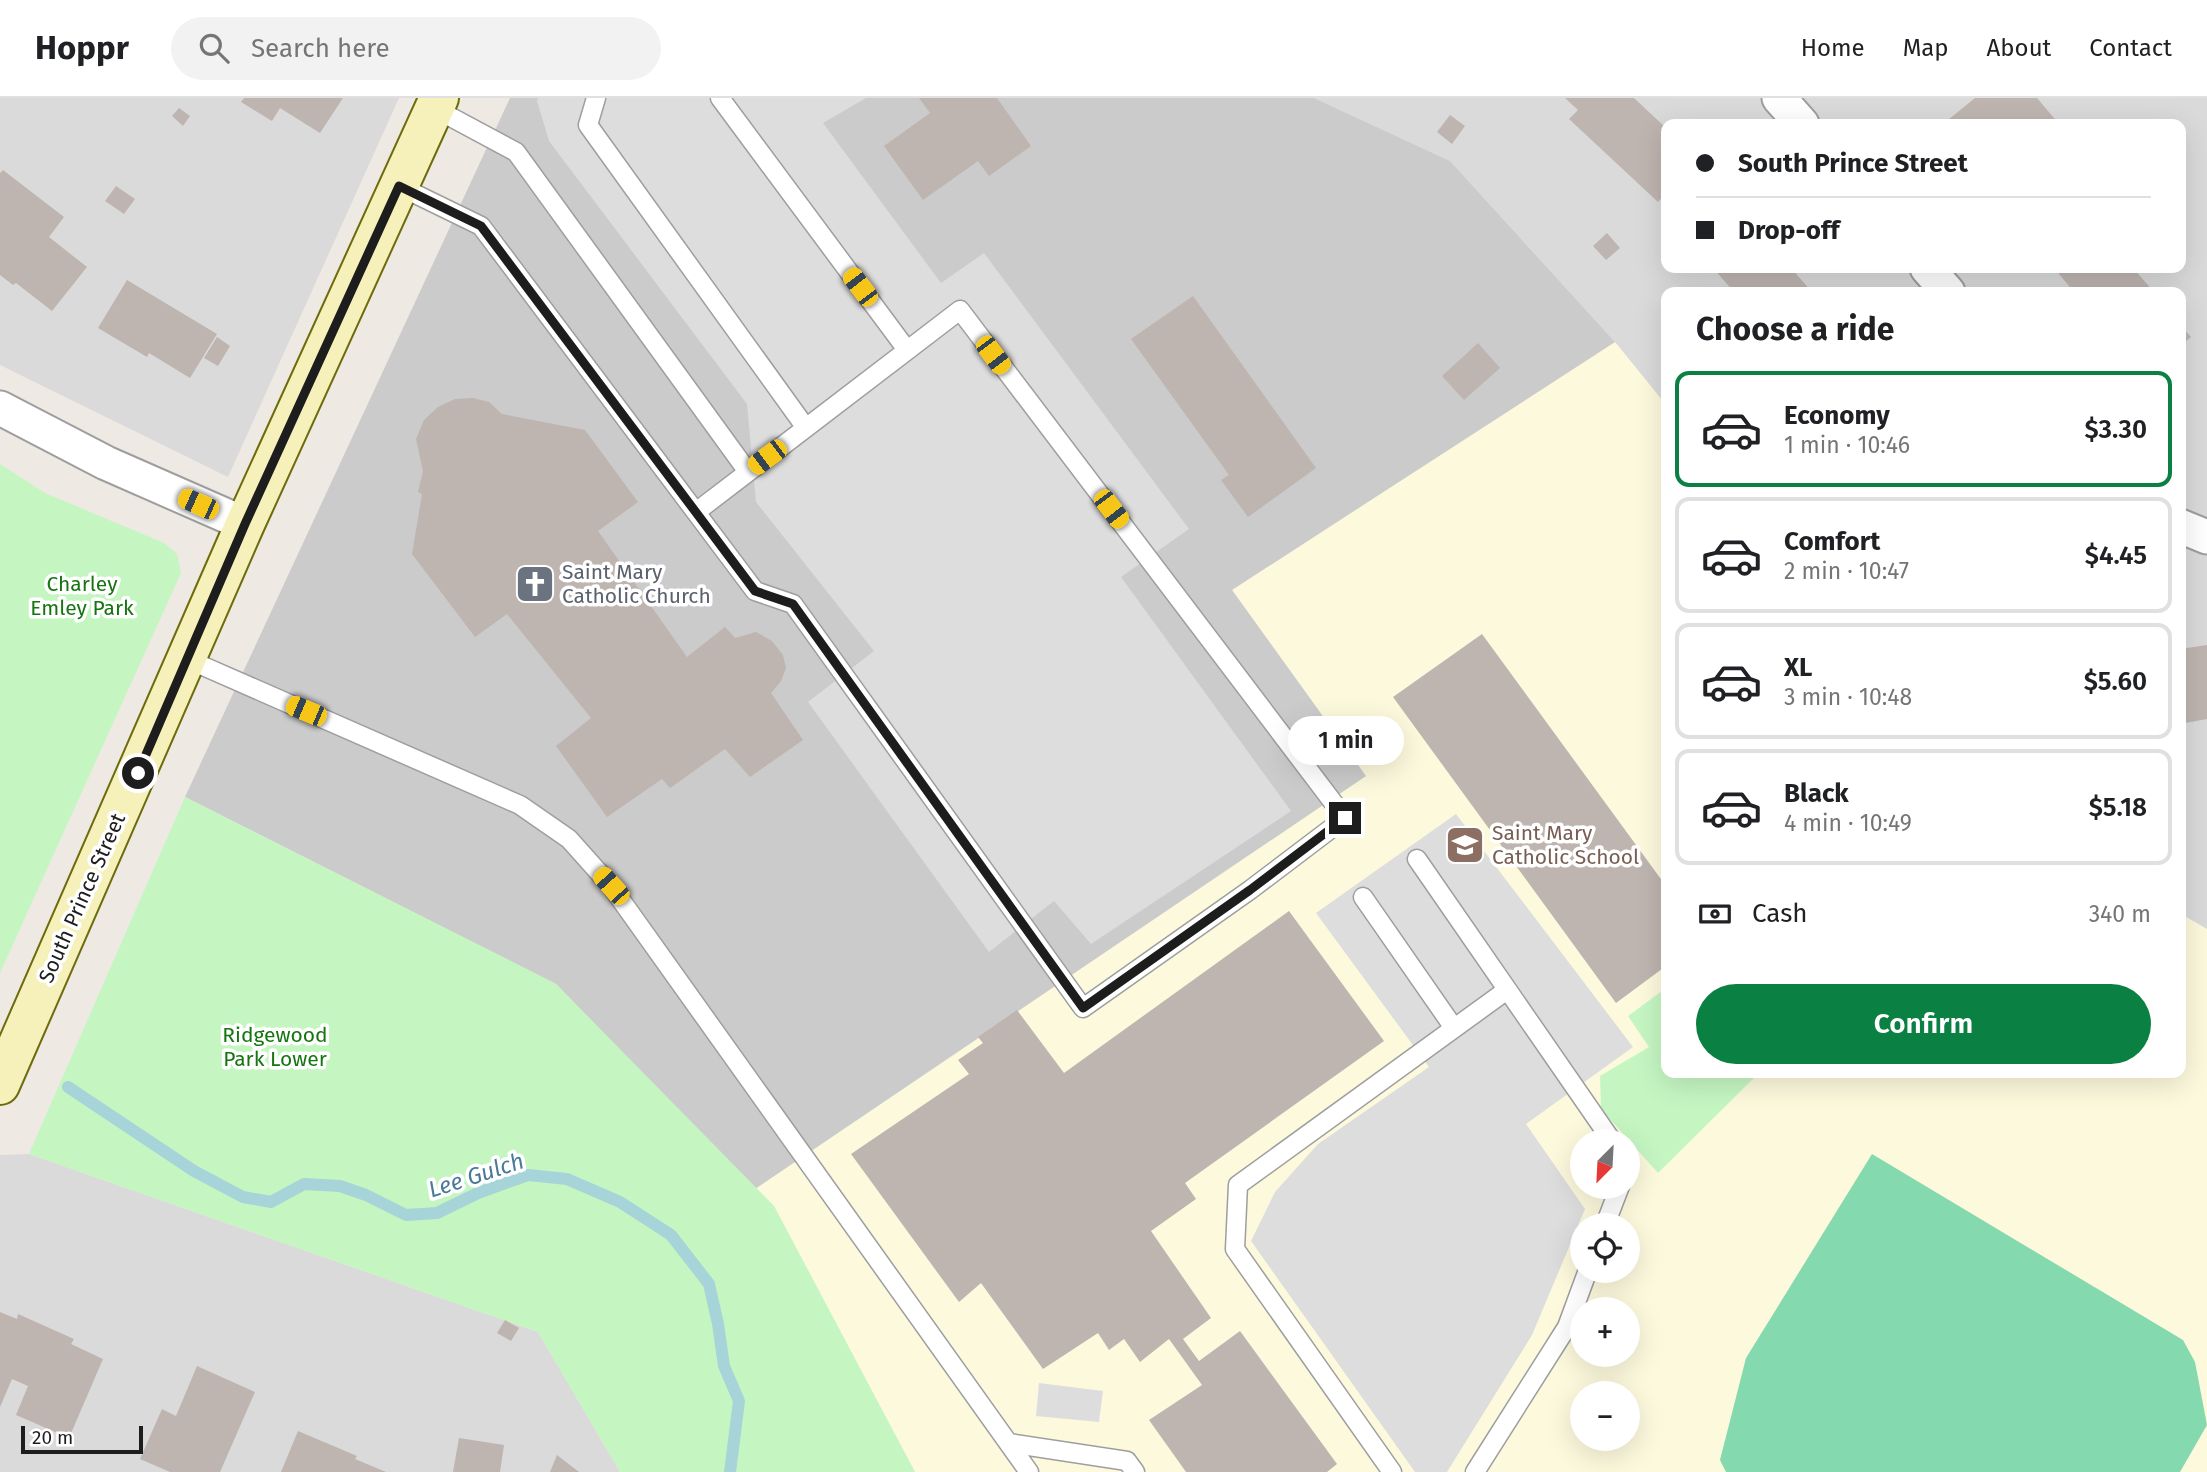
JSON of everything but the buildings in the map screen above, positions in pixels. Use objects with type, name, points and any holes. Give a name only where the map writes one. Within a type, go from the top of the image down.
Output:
[{"type":"street","points":[[1779,98],[1798,119]]},
{"type":"street","name":"South Prince Street","points":[[0,1085],[245,524],[436,103]]},
{"type":"street","points":[[1931,273],[1944,287]]},
{"type":"street","points":[[0,408],[106,463],[245,524]]},
{"type":"street","points":[[2186,528],[2207,537]]},
{"type":"lane","points":[[596,98],[588,125],[806,428]]},
{"type":"lane","points":[[720,98],[907,350]]},
{"type":"lane","points":[[436,103],[516,152],[748,472]]},
{"type":"lane","points":[[399,186],[481,226],[695,512],[755,591],[793,604],[1083,1008],[1250,890],[1345,818],[960,310],[695,512]]},
{"type":"lane","points":[[187,659],[520,806],[569,839],[611,886],[1029,1472]]},
{"type":"lane","points":[[1417,859],[1604,1129]]},
{"type":"lane","points":[[1363,897],[1454,1028]]},
{"type":"lane","points":[[1392,1472],[1235,1249],[1238,1185],[1507,990]]},
{"type":"lane","points":[[1475,1472],[1567,1327],[1583,1283]]},
{"type":"lane","points":[[1009,1443],[1127,1461],[1135,1472]]},
{"type":"shaded area","points":[[0,98],[399,98],[228,477],[0,365]]},
{"type":"shaded area","points":[[510,98],[1314,98],[1450,161],[1615,342],[1232,590],[1366,776],[755,1189],[556,984],[185,797]]},
{"type":"shaded area","points":[[538,98],[866,98],[823,123],[941,283],[984,253],[1189,529],[1121,577],[1291,811],[1091,944],[1054,901],[989,952],[808,702],[874,651],[756,502],[747,404],[549,141]]},
{"type":"shaded area","points":[[1314,98],[2207,98],[2207,929],[2186,917],[2186,287],[1661,287],[1661,399],[1615,342],[1450,161]]},
{"type":"shaded area","name":"Saint Mary Catholic School","points":[[1615,342],[1661,399],[1661,1078],[2186,1078],[2186,917],[2207,929],[2207,1472],[915,1472],[774,1206],[755,1189],[1366,776],[1232,590]]},
{"type":"shaded area","points":[[1456,814],[1633,1047],[1526,1124],[1570,1187],[1570,1199],[1578,1199],[1585,1209],[1583,1213],[1570,1213],[1570,1245],[1532,1335],[1447,1472],[1415,1472],[1251,1241],[1275,1192],[1318,1144],[1429,1067],[1316,913]]},
{"type":"shaded area","points":[[29,1154],[538,1332],[620,1472],[0,1472],[0,1155]]},
{"type":"shaded area","points":[[1039,1383],[1103,1391],[1099,1422],[1036,1416]]},
{"type":"green space","name":"Charley Emley Park","points":[[0,464],[45,493],[164,543],[177,554],[181,573],[0,973]]},
{"type":"green space","name":"Ridgewood Park Lower","points":[[185,797],[556,984],[774,1206],[915,1472],[620,1472],[538,1332],[29,1154]]},
{"type":"green space","points":[[1661,992],[1661,1078],[1754,1078],[1658,1173],[1640,1153],[1640,1129],[1619,1129],[1601,1109],[1600,1076],[1649,1047],[1628,1016]]},
{"type":"green space","points":[[1872,1154],[2183,1340],[2195,1362],[2207,1425],[2180,1472],[1726,1472],[1720,1460],[1746,1358]]},
{"type":"waterway","name":"Lee Gulch","points":[[68,1087],[194,1171],[243,1197],[271,1202],[304,1184],[340,1186],[366,1195],[406,1215],[437,1213],[478,1193],[528,1175],[567,1179],[620,1202],[671,1235],[709,1284],[724,1366],[739,1401],[730,1472]]},
{"type":"place","name":"Saint Mary Catholic Church","points":[[535,584]]},
{"type":"place","name":"Saint Mary Catholic School","points":[[1465,845]]},
{"type":"route","points":[[138,773],[245,524],[399,186],[481,226],[755,591],[793,604],[1083,1008],[1250,890],[1345,818]]}]
